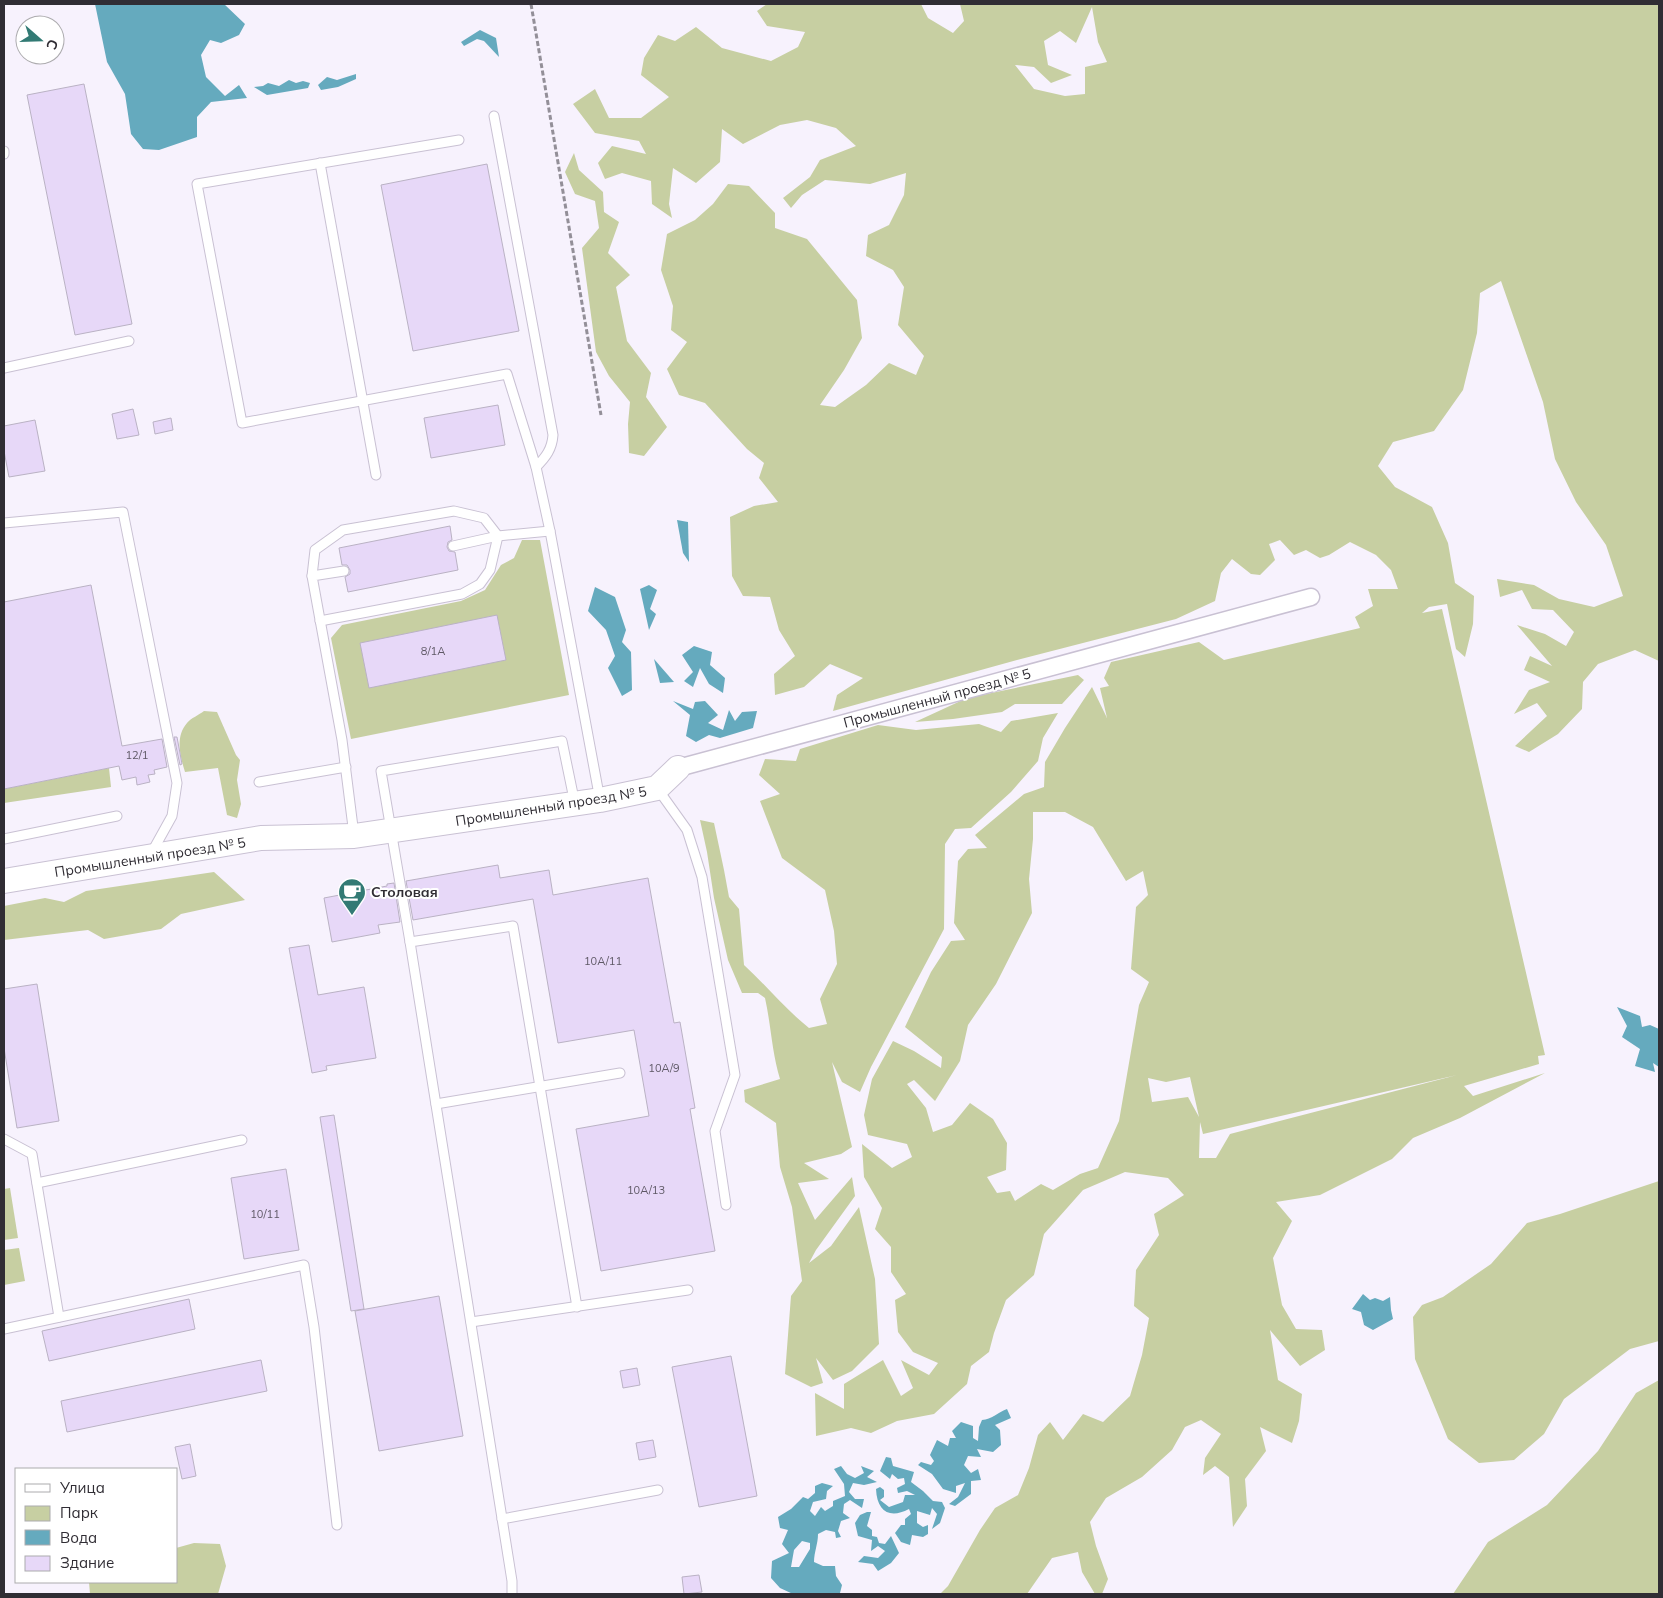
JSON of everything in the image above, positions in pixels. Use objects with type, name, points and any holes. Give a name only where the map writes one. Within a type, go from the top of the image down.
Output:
[{"type":"street","name":"Промышленный проезд № 5","points":[[4,881],[261,838],[354,836],[575,804],[657,788],[678,768],[1311,597]]},
{"type":"lane","points":[[494,116],[553,435],[553,443],[548,454],[536,467]]},
{"type":"lane","points":[[460,140],[198,184],[242,423],[507,374],[536,467],[550,531],[600,800]]},
{"type":"lane","points":[[320,164],[376,475]]},
{"type":"lane","points":[[4,368],[129,341]]},
{"type":"lane","points":[[354,836],[342,740],[312,576],[315,550],[343,530],[454,511],[484,518],[498,536]]},
{"type":"lane","points":[[4,523],[123,512],[177,783],[172,816],[149,857]]},
{"type":"lane","points":[[454,546],[498,536],[550,531]]},
{"type":"lane","points":[[320,621],[462,594],[480,584],[490,570],[498,536]]},
{"type":"lane","points":[[312,576],[344,571]]},
{"type":"lane","points":[[512,1594],[512,1581],[436,1104],[380,770],[562,741],[575,804]]},
{"type":"lane","points":[[259,782],[346,767]]},
{"type":"lane","points":[[657,788],[687,830],[702,877],[732,1056],[734,1074],[714,1131],[726,1205]]},
{"type":"lane","points":[[4,839],[118,816]]},
{"type":"lane","points":[[410,942],[512,926],[577,1306]]},
{"type":"lane","points":[[436,1104],[540,1088],[620,1073]]},
{"type":"lane","points":[[4,1139],[32,1154],[59,1318]]},
{"type":"lane","points":[[37,1183],[242,1140]]},
{"type":"lane","points":[[4,1329],[304,1265],[314,1327],[337,1525]]},
{"type":"lane","points":[[470,1322],[688,1290]]},
{"type":"lane","points":[[502,1519],[658,1490]]},
{"type":"path","points":[[531,4],[601,414]]},
{"type":"green space","points":[[767,4],[921,4],[928,18],[953,33],[964,21],[960,4],[1659,4],[1659,661],[1635,650],[1598,664],[1583,682],[1582,709],[1558,734],[1529,752],[1515,746],[1547,716],[1537,703],[1514,714],[1529,690],[1550,682],[1524,670],[1530,656],[1552,666],[1517,625],[1545,634],[1566,646],[1574,632],[1553,610],[1532,609],[1522,590],[1500,597],[1497,579],[1534,585],[1559,599],[1594,607],[1623,596],[1606,545],[1576,502],[1555,459],[1543,402],[1501,281],[1480,293],[1477,333],[1463,390],[1434,431],[1393,442],[1378,466],[1395,487],[1432,507],[1448,543],[1455,583],[1474,596],[1473,624],[1465,657],[1456,649],[1447,604],[1429,607],[1422,613],[1442,609],[1545,1055],[1538,1056],[1539,1064],[1464,1086],[1473,1096],[1545,1073],[1460,1118],[1413,1138],[1392,1159],[1320,1195],[1276,1202],[1292,1221],[1273,1258],[1282,1305],[1296,1329],[1322,1330],[1325,1350],[1300,1366],[1270,1330],[1278,1380],[1302,1394],[1299,1421],[1292,1443],[1260,1427],[1266,1451],[1245,1479],[1247,1506],[1233,1527],[1229,1477],[1215,1466],[1203,1475],[1205,1458],[1221,1434],[1201,1420],[1185,1427],[1172,1450],[1142,1477],[1106,1498],[1090,1522],[1096,1546],[1108,1579],[1102,1594],[1095,1594],[1082,1572],[1078,1552],[1052,1558],[1027,1594],[940,1594],[948,1586],[995,1508],[1018,1495],[1029,1468],[1038,1435],[1050,1422],[1063,1440],[1083,1414],[1103,1422],[1130,1396],[1142,1355],[1149,1318],[1134,1306],[1136,1270],[1159,1235],[1154,1214],[1184,1195],[1168,1178],[1125,1172],[1083,1190],[1044,1234],[1034,1275],[1006,1300],[989,1352],[971,1366],[967,1384],[934,1414],[897,1421],[871,1433],[851,1428],[816,1436],[815,1393],[844,1409],[844,1384],[883,1360],[901,1396],[913,1388],[901,1360],[929,1375],[938,1363],[913,1352],[898,1332],[895,1300],[906,1294],[891,1272],[891,1247],[875,1229],[882,1208],[864,1177],[862,1144],[892,1168],[912,1157],[907,1144],[868,1135],[864,1115],[872,1079],[893,1041],[914,1051],[941,1068],[942,1057],[905,1027],[931,972],[951,941],[965,940],[954,923],[958,861],[968,849],[987,848],[975,835],[1024,794],[1044,787],[1045,762],[1092,687],[1107,718],[1100,688],[1109,686],[1104,678],[1111,662],[1199,642],[1224,660],[1360,628],[1355,617],[1373,606],[1368,589],[1398,589],[1391,570],[1376,555],[1350,542],[1329,555],[1320,558],[1306,550],[1294,555],[1280,540],[1269,544],[1275,560],[1260,575],[1251,574],[1232,559],[1221,573],[1215,601],[1176,619],[1017,660],[833,711],[837,695],[863,678],[830,664],[804,687],[775,695],[774,674],[795,656],[779,630],[770,597],[743,596],[732,576],[730,517],[754,506],[778,502],[759,478],[764,463],[747,449],[705,403],[679,395],[667,369],[687,342],[671,330],[673,306],[661,270],[667,234],[695,220],[713,204],[728,184],[749,186],[775,213],[775,228],[807,239],[857,300],[862,338],[844,370],[820,405],[835,407],[866,385],[889,363],[916,375],[924,356],[898,325],[904,287],[893,270],[866,256],[868,235],[889,225],[904,195],[906,173],[870,184],[825,180],[802,195],[791,208],[783,198],[810,177],[820,160],[856,146],[836,128],[807,120],[780,125],[743,144],[722,129],[720,162],[696,183],[673,168],[669,204],[672,218],[652,204],[651,181],[622,173],[605,179],[598,163],[612,146],[646,154],[639,141],[595,133],[573,104],[595,89],[609,118],[641,118],[669,97],[641,75],[644,58],[658,35],[675,41],[696,27],[722,48],[771,61],[798,47],[805,32],[767,26],[757,11]],"holes":[[[1092,7],[1098,42],[1107,62],[1085,67],[1085,94],[1065,96],[1034,89],[1015,65],[1034,67],[1051,83],[1072,75],[1048,65],[1044,41],[1060,31],[1076,43]],[[1033,812],[1065,812],[1093,827],[1126,881],[1143,871],[1148,895],[1136,907],[1131,969],[1149,982],[1139,1005],[1119,1121],[1098,1168],[1080,1174],[1053,1190],[1041,1184],[1015,1201],[1010,1191],[997,1193],[987,1177],[1006,1170],[1007,1143],[993,1119],[970,1103],[952,1125],[933,1132],[926,1108],[907,1084],[914,1080],[935,1101],[960,1061],[968,1025],[996,984],[1032,913],[1029,879],[1033,839]],[[1457,1075],[1230,1134],[1216,1158],[1199,1158],[1200,1122],[1203,1134]],[[1190,1077],[1199,1117],[1188,1097],[1152,1102],[1148,1078],[1166,1082]]]},
{"type":"green space","points":[[574,153],[579,170],[603,192],[604,212],[619,222],[608,253],[630,275],[616,287],[627,341],[651,373],[646,397],[667,427],[644,456],[629,453],[628,424],[630,402],[609,376],[596,352],[582,248],[599,228],[595,201],[575,194],[565,172]]},
{"type":"green space","points":[[522,540],[540,540],[569,695],[351,739],[331,638],[342,625],[461,601],[485,590],[501,565],[514,558]]},
{"type":"green space","points":[[1078,675],[1084,680],[1062,704],[1015,704],[1002,712],[915,722],[967,698]]},
{"type":"green space","points":[[204,711],[217,712],[240,760],[237,780],[241,804],[237,818],[227,815],[218,768],[185,772],[180,753],[181,734],[189,721]]},
{"type":"green space","points":[[1058,713],[1043,738],[1038,761],[1011,792],[971,828],[955,829],[945,844],[944,929],[871,1067],[860,1092],[842,1082],[832,1062],[852,1147],[841,1154],[804,1163],[829,1179],[798,1183],[815,1220],[852,1177],[855,1196],[816,1250],[809,1263],[831,1246],[859,1207],[875,1279],[879,1344],[852,1371],[833,1380],[816,1358],[823,1383],[811,1387],[785,1374],[791,1296],[802,1281],[792,1207],[780,1167],[776,1123],[745,1102],[744,1090],[780,1079],[767,1008],[765,998],[758,993],[742,993],[728,960],[714,898],[700,820],[714,823],[729,897],[739,909],[744,965],[809,1028],[827,1024],[820,999],[837,964],[834,931],[825,890],[782,858],[760,801],[780,794],[759,775],[765,759],[796,761],[800,749],[878,725],[916,730],[979,724],[1001,732],[1011,721]]},
{"type":"green space","points":[[109,768],[111,787],[4,803],[4,789]]},
{"type":"green space","points":[[214,872],[245,900],[181,914],[161,929],[104,939],[88,930],[4,940],[4,906],[45,898],[64,902],[86,891]]},
{"type":"green space","points":[[1659,1181],[1659,1341],[1630,1349],[1564,1399],[1544,1434],[1514,1460],[1479,1463],[1448,1439],[1415,1359],[1413,1317],[1422,1305],[1443,1297],[1491,1264],[1527,1223]]},
{"type":"green space","points":[[10,1188],[18,1238],[4,1240],[4,1189]]},
{"type":"green space","points":[[19,1248],[25,1281],[4,1285],[4,1250]]},
{"type":"green space","points":[[1659,1380],[1659,1594],[1453,1594],[1488,1542],[1547,1505],[1598,1451],[1636,1393]]},
{"type":"green space","points":[[194,1543],[220,1544],[226,1566],[218,1594],[90,1594],[89,1583],[178,1583],[178,1547]]},
{"type":"water","points":[[95,4],[224,4],[245,24],[239,35],[221,43],[210,40],[201,55],[206,77],[225,96],[239,85],[247,98],[211,102],[197,117],[197,137],[159,150],[143,149],[131,134],[125,94],[107,62]]},
{"type":"water","points":[[480,30],[496,38],[499,57],[484,41],[477,39],[464,46],[461,42]]},
{"type":"water","points":[[356,74],[356,79],[338,87],[321,90],[318,85],[327,77],[337,80]]},
{"type":"water","points":[[289,80],[296,83],[303,81],[310,83],[308,88],[267,95],[254,87],[263,86],[268,83],[279,86]]},
{"type":"water","points":[[677,520],[688,522],[689,562],[683,553]]},
{"type":"water","points":[[649,585],[657,590],[650,609],[656,614],[649,630],[640,589]]},
{"type":"water","points":[[595,587],[615,597],[626,630],[622,642],[631,652],[632,690],[622,696],[608,668],[615,656],[606,630],[588,611]]},
{"type":"water","points":[[694,646],[712,652],[710,665],[725,678],[723,693],[709,684],[700,668],[693,687],[684,681],[693,672],[682,655]]},
{"type":"water","points":[[654,659],[674,682],[660,683]]},
{"type":"water","points":[[673,701],[693,709],[695,702],[705,701],[718,715],[708,723],[723,730],[729,710],[735,721],[742,712],[757,711],[753,728],[720,738],[709,735],[696,742],[686,736],[690,715]]},
{"type":"water","points":[[1617,1007],[1640,1016],[1642,1027],[1650,1025],[1659,1029],[1659,1067],[1653,1063],[1655,1072],[1635,1066],[1640,1049],[1622,1037],[1627,1026]]},
{"type":"water","points":[[1363,1294],[1370,1300],[1375,1298],[1383,1301],[1390,1297],[1393,1319],[1373,1330],[1364,1325],[1361,1312],[1352,1309]]},
{"type":"water","points":[[1007,1409],[1011,1418],[995,1425],[1000,1430],[1001,1445],[993,1452],[977,1449],[981,1457],[968,1456],[964,1465],[971,1473],[978,1469],[981,1480],[971,1481],[971,1494],[955,1506],[949,1504],[958,1497],[965,1483],[956,1486],[956,1493],[943,1489],[932,1474],[918,1465],[921,1462],[931,1465],[934,1461],[930,1455],[937,1440],[948,1446],[950,1438],[956,1438],[952,1431],[961,1422],[973,1426],[973,1438],[978,1441],[979,1427],[982,1420]]},
{"type":"water","points":[[886,1457],[891,1458],[893,1466],[914,1472],[911,1482],[933,1501],[942,1502],[945,1508],[940,1523],[932,1529],[937,1514],[932,1508],[930,1515],[917,1511],[917,1523],[923,1527],[928,1525],[928,1534],[923,1537],[912,1535],[910,1545],[901,1542],[895,1533],[901,1525],[905,1525],[905,1519],[911,1514],[909,1509],[890,1513],[882,1508],[877,1497],[876,1489],[880,1487],[884,1490],[884,1497],[880,1500],[889,1507],[903,1502],[905,1495],[915,1495],[907,1491],[898,1493],[897,1488],[905,1484],[904,1478],[898,1479],[892,1474],[890,1479],[880,1471]]},
{"type":"water","points":[[841,1466],[847,1474],[855,1478],[864,1473],[861,1466],[874,1471],[867,1477],[877,1482],[864,1485],[853,1483],[849,1492],[855,1499],[864,1499],[862,1508],[850,1500],[844,1504],[843,1513],[850,1518],[841,1521],[838,1531],[841,1537],[836,1538],[835,1532],[826,1530],[818,1534],[814,1562],[823,1566],[835,1566],[836,1576],[842,1585],[840,1593],[793,1594],[780,1588],[771,1578],[772,1561],[789,1553],[782,1544],[788,1530],[780,1528],[778,1517],[791,1509],[803,1497],[808,1499],[815,1493],[815,1486],[822,1483],[833,1486],[827,1491],[826,1499],[813,1502],[810,1511],[815,1516],[821,1507],[825,1511],[833,1506],[833,1501],[845,1496],[844,1484],[834,1469]],"holes":[[[802,1541],[810,1543],[810,1549],[799,1567],[791,1567],[794,1550]]]},
{"type":"water","points":[[871,1512],[867,1526],[872,1530],[872,1536],[877,1537],[879,1543],[885,1544],[891,1536],[899,1553],[891,1563],[878,1571],[873,1564],[858,1562],[864,1556],[878,1558],[885,1551],[878,1546],[871,1551],[872,1540],[858,1536],[855,1523],[860,1515]]},
{"type":"building","points":[[84,84],[132,324],[75,335],[27,95]]},
{"type":"building","points":[[487,164],[519,331],[413,351],[381,185]]},
{"type":"building","points":[[498,405],[505,445],[431,458],[424,418]]},
{"type":"building","points":[[133,409],[139,435],[117,439],[112,414]]},
{"type":"building","points":[[171,418],[173,430],[155,434],[153,422]]},
{"type":"building","points":[[35,420],[45,471],[9,477],[4,451],[4,426]]},
{"type":"building","points":[[450,526],[452,540],[448,542],[447,547],[449,551],[455,552],[458,570],[348,592],[345,577],[350,574],[350,570],[347,565],[342,565],[339,548]]},
{"type":"building","points":[[91,585],[122,746],[162,739],[167,767],[154,770],[155,774],[148,775],[150,782],[137,785],[136,777],[122,780],[119,766],[4,789],[4,602]]},
{"type":"building","points":[[497,615],[506,660],[369,688],[360,643]]},
{"type":"building","points":[[174,737],[177,737],[182,764],[180,765]]},
{"type":"building","points":[[498,865],[500,878],[549,870],[553,895],[648,878],[674,1023],[680,1022],[695,1108],[690,1109],[715,1251],[601,1271],[576,1129],[649,1116],[634,1030],[558,1043],[533,899],[413,920],[406,881]]},
{"type":"building","name":"Столовая","points":[[394,883],[400,922],[378,925],[380,933],[332,942],[324,898]]},
{"type":"building","points":[[309,945],[318,995],[364,987],[376,1058],[326,1066],[327,1070],[312,1073],[289,948]]},
{"type":"building","points":[[37,984],[59,1121],[17,1128],[4,1048],[4,989]]},
{"type":"building","points":[[334,1115],[364,1309],[351,1311],[320,1117]]},
{"type":"building","points":[[286,1169],[299,1250],[244,1259],[231,1178]]},
{"type":"building","points":[[439,1296],[463,1436],[379,1451],[355,1311]]},
{"type":"building","points":[[189,1299],[195,1329],[49,1361],[42,1331]]},
{"type":"building","points":[[731,1356],[757,1496],[699,1507],[672,1367]]},
{"type":"building","points":[[261,1360],[267,1391],[67,1432],[61,1401]]},
{"type":"building","points":[[637,1368],[640,1385],[623,1388],[620,1371]]},
{"type":"building","points":[[653,1440],[656,1457],[639,1460],[636,1443]]},
{"type":"building","points":[[190,1444],[196,1476],[182,1479],[175,1447]]},
{"type":"building","points":[[699,1575],[702,1592],[684,1594],[682,1577]]},
{"type":"place","name":"Столовая","points":[[352,916]]}]
